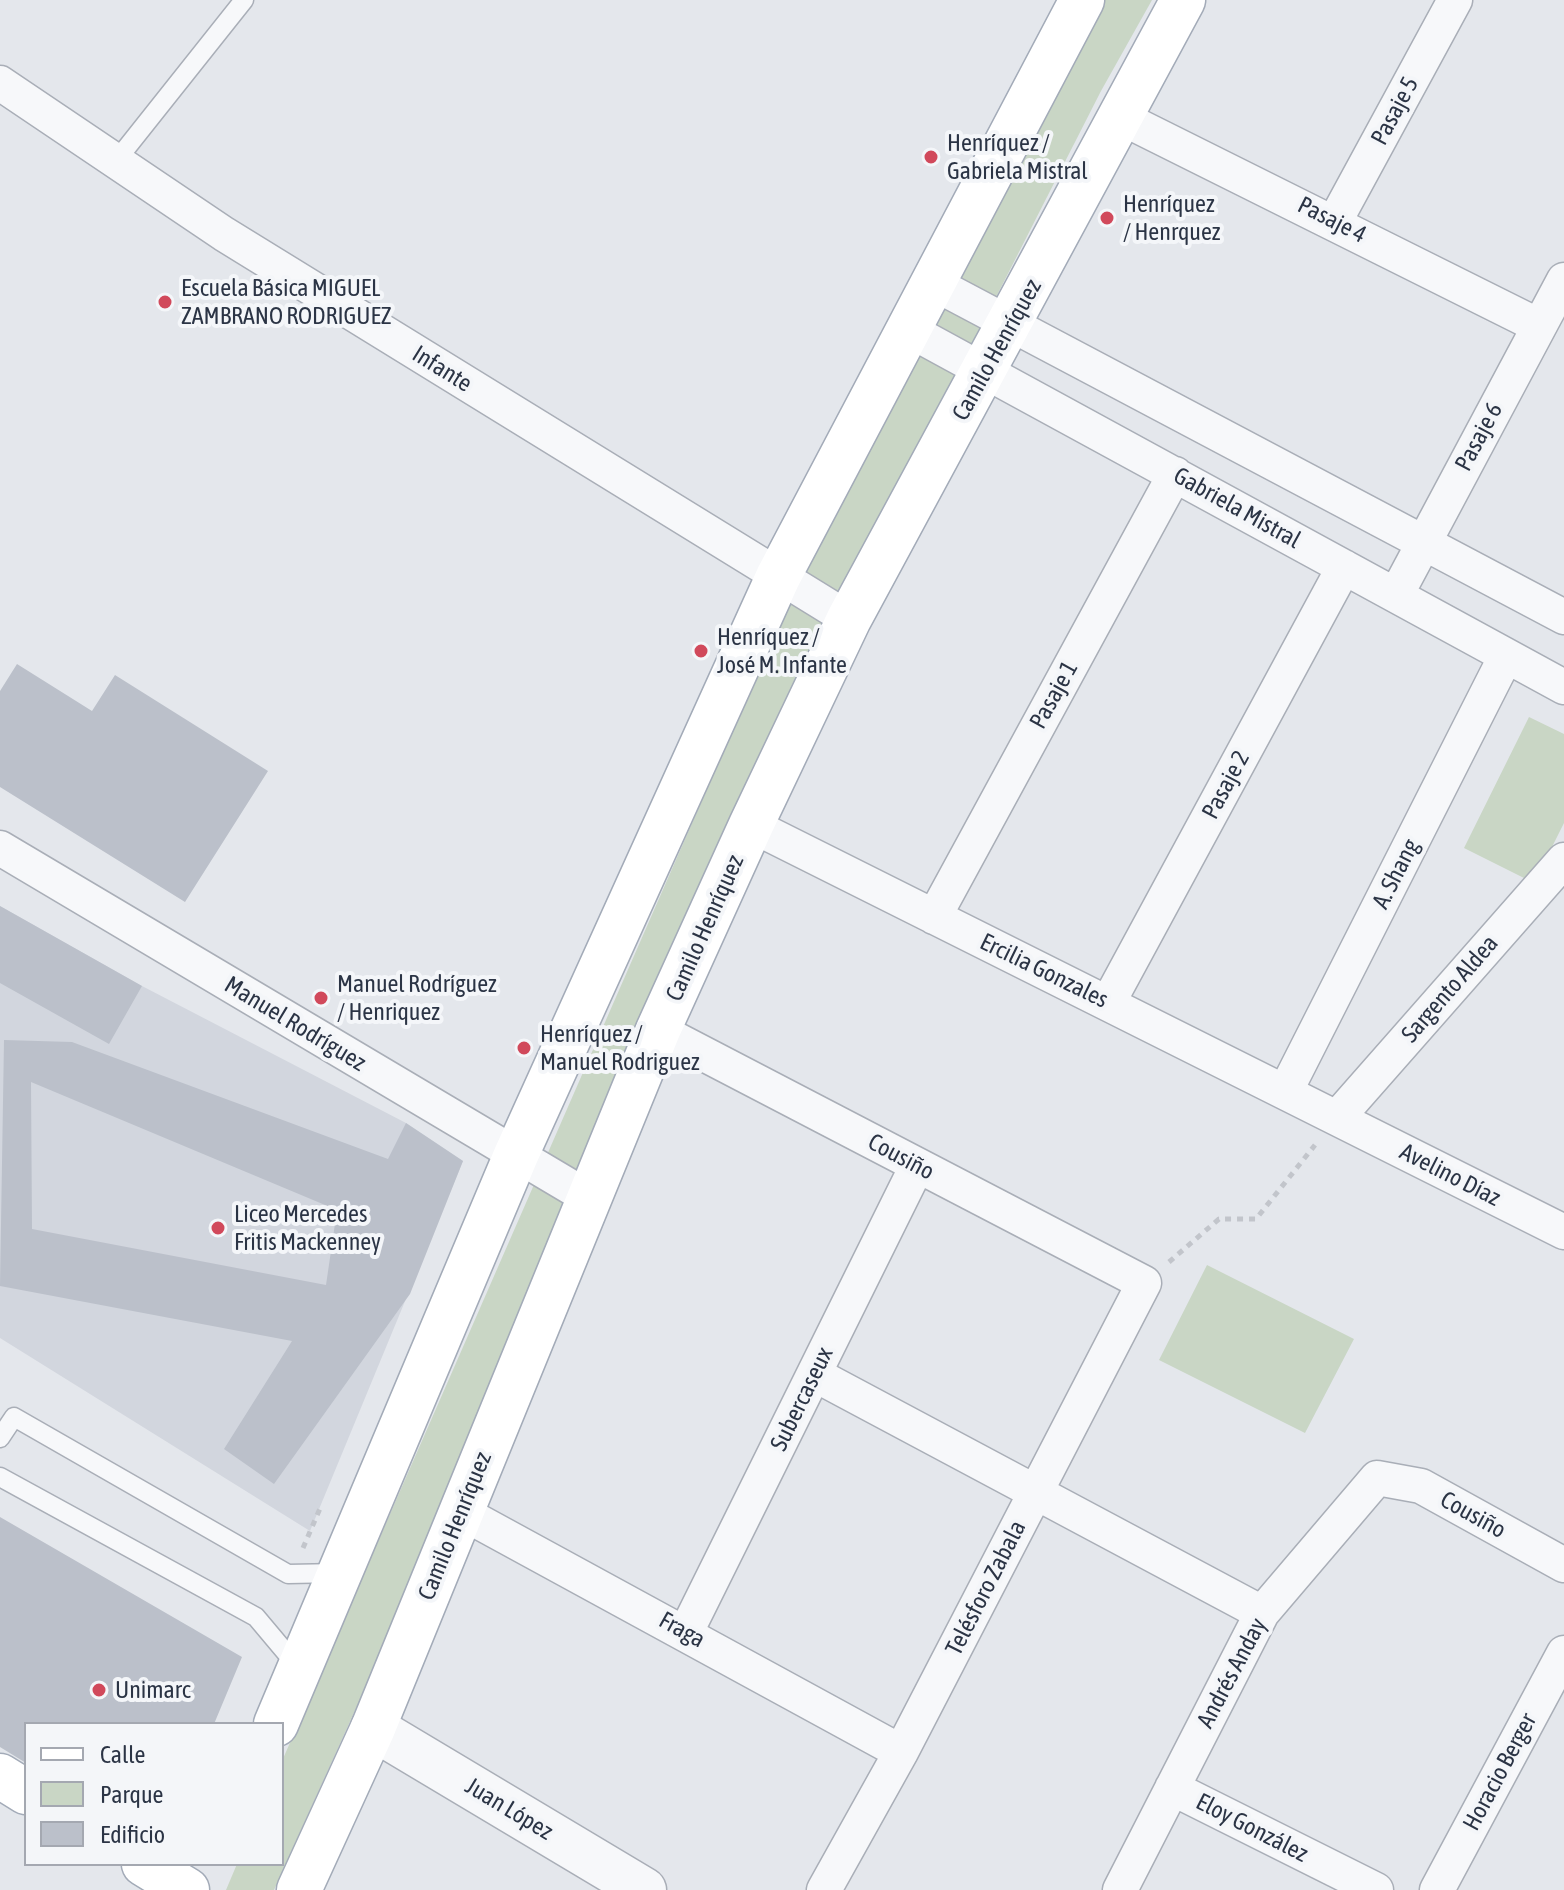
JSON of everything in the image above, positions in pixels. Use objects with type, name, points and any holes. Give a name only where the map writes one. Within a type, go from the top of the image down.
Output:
[{"type":"main road","points":[[277,1722],[516,1155],[778,577],[1082,0]]},
{"type":"main road","name":"Camilo Henríquez","points":[[299,1890],[373,1728],[658,1030],[751,825],[849,619],[1010,326],[1183,0]]},
{"type":"main road","points":[[0,1776],[24,1791]]},
{"type":"main road","points":[[147,1866],[187,1890]]},
{"type":"main road","points":[[201,1890],[212,1866]]},
{"type":"street","name":"Pasaje 5","points":[[1335,221],[1455,0]]},
{"type":"street","name":"Infante","points":[[0,83],[224,234],[849,619]]},
{"type":"street","name":"Pasaje 4","points":[[1122,118],[1335,221],[1539,326]]},
{"type":"street","name":"Pasaje 6","points":[[1396,595],[1564,280]]},
{"type":"street","points":[[933,283],[1424,540],[1564,617]]},
{"type":"street","name":"Gabriela Mistral","points":[[909,330],[1564,687]]},
{"type":"street","name":"Pasaje 1","points":[[934,917],[1175,474]]},
{"type":"street","name":"Pasaje 2","points":[[1108,1003],[1344,567]]},
{"type":"street","name":"A. Shang","points":[[1285,1092],[1506,656]]},
{"type":"street","name":"Ercilia Gonzales","points":[[751,825],[1337,1118]]},
{"type":"street","name":"Manuel Rodríguez","points":[[0,848],[591,1199]]},
{"type":"street","name":"Sargento Aldea","points":[[1337,1118],[1564,860]]},
{"type":"street","name":"Cousiño","points":[[658,1030],[1144,1283]]},
{"type":"street","name":"Avelino Díaz","points":[[1337,1118],[1564,1232]]},
{"type":"street","name":"Subercaseux","points":[[686,1632],[917,1166]]},
{"type":"street","name":"Telésforo Zabala","points":[[824,1890],[901,1752],[1144,1283]]},
{"type":"street","points":[[814,1374],[1262,1613]]},
{"type":"street","name":"Cousiño","points":[[1377,1478],[1421,1486],[1564,1565]]},
{"type":"street","name":"Andrés Anday","points":[[1120,1890],[1262,1613],[1377,1478]]},
{"type":"street","name":"Fraga","points":[[461,1512],[901,1752]]},
{"type":"street","name":"Horacio Berger","points":[[1437,1890],[1564,1655]]},
{"type":"street","name":"Juan López","points":[[373,1728],[644,1890]]},
{"type":"street","name":"Eloy González","points":[[1172,1788],[1376,1890]]},
{"type":"lane","points":[[116,161],[244,0]]},
{"type":"lane","points":[[0,1438],[14,1417],[288,1574],[339,1573]]},
{"type":"lane","points":[[0,1477],[256,1617],[301,1670]]},
{"type":"path","points":[[1144,1283],[1219,1219],[1256,1219],[1337,1118]]},
{"type":"shaded area","name":"Liceo Mercedes Fritis Mackenney","points":[[0,906],[142,986],[406,1123],[463,1161],[310,1531],[0,1338]]},
{"type":"green space","points":[[1103,0],[1152,0],[1101,91],[967,354],[274,1890],[226,1890],[236,1866],[284,1866],[284,1756],[797,583]]},
{"type":"green space","points":[[1529,717],[1564,734],[1564,823],[1534,883],[1464,848]]},
{"type":"green space","points":[[1207,1265],[1354,1339],[1305,1433],[1159,1360]]},
{"type":"building","points":[[17,664],[92,711],[115,675],[268,771],[185,902],[0,787],[0,691]]},
{"type":"building","points":[[0,906],[142,986],[109,1044],[0,983]]},
{"type":"building","points":[[4,1040],[72,1042],[388,1159],[406,1123],[463,1161],[410,1294],[274,1484],[224,1449],[292,1341],[0,1286]],"holes":[[[31,1082],[337,1210],[326,1285],[32,1229]]]},
{"type":"building","points":[[0,1517],[242,1657],[215,1722],[24,1722],[24,1762],[0,1747]]},
{"type":"place","name":"Henríquez / Gabriela Mistral","points":[[931,157]]},
{"type":"place","name":"Henríquez / Henrquez","points":[[1107,218]]},
{"type":"place","name":"Escuela Básica MIGUEL ZAMBRANO RODRIGUEZ","points":[[165,302]]},
{"type":"place","name":"Henríquez / José M. Infante","points":[[701,651]]},
{"type":"place","name":"Manuel Rodríguez / Henriquez","points":[[321,998]]},
{"type":"place","name":"Henríquez / Manuel Rodriguez","points":[[524,1048]]},
{"type":"place","name":"Liceo Mercedes Fritis Mackenney","points":[[218,1228]]},
{"type":"place","name":"Unimarc","points":[[99,1690]]}]
